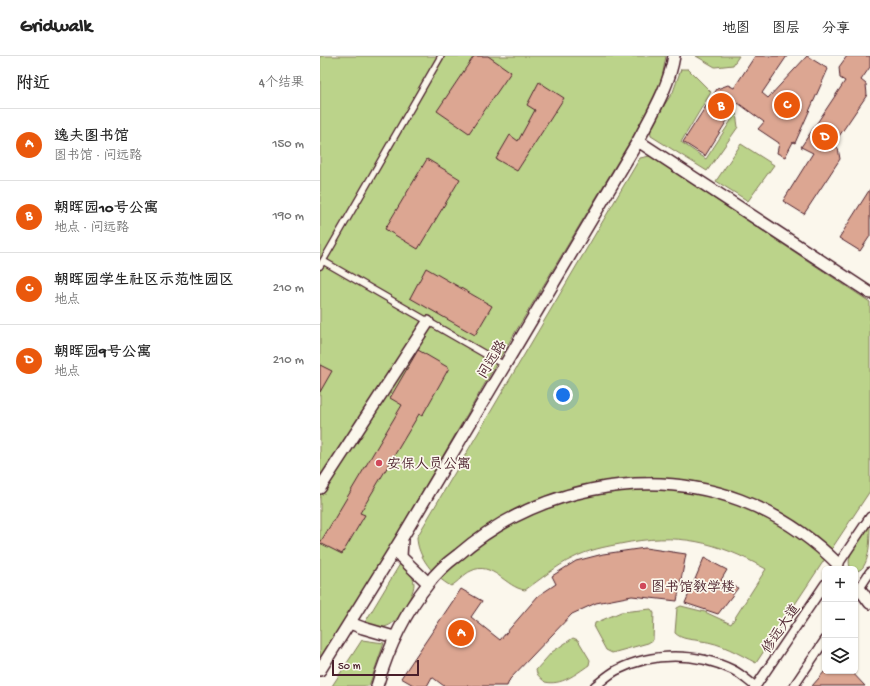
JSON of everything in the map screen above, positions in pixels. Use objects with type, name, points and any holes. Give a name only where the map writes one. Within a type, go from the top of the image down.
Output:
[{"type":"street","name":"问远路","points":[[320,670],[402,538],[638,141],[665,88],[672,69],[674,56]]},
{"type":"street","points":[[638,141],[870,293]]},
{"type":"street","points":[[320,488],[428,322]]},
{"type":"street","points":[[377,686],[394,637],[428,584],[469,545],[487,531],[534,506],[573,493],[605,487],[638,484],[670,485],[700,490],[740,500],[776,517],[806,536],[838,566]]},
{"type":"street","points":[[840,566],[870,517]]},
{"type":"street","points":[[402,538],[402,557],[428,584]]},
{"type":"street","points":[[858,587],[870,572]]},
{"type":"street","name":"修远大道","points":[[756,686],[822,588]]},
{"type":"street","points":[[858,591],[870,603]]},
{"type":"street","points":[[350,623],[394,637]]},
{"type":"street","points":[[794,686],[822,644]]},
{"type":"street","points":[[595,686],[617,670],[643,660],[668,656],[702,659],[733,670],[756,686]]},
{"type":"lane","points":[[441,56],[322,263],[504,365]]},
{"type":"green space","points":[[320,56],[666,56],[660,88],[638,128],[498,361],[372,578],[320,658]]},
{"type":"green space","points":[[696,56],[739,56],[733,65],[715,67]]},
{"type":"green space","points":[[681,69],[688,69],[711,92],[681,142],[706,159],[736,113],[738,127],[707,171],[651,136],[650,126],[673,92]]},
{"type":"green space","points":[[741,144],[774,165],[748,201],[716,181]]},
{"type":"green space","points":[[650,156],[870,302],[870,491],[756,663],[723,646],[684,638],[675,633],[677,608],[681,606],[705,612],[731,624],[766,569],[748,559],[713,546],[678,539],[660,539],[641,540],[596,549],[567,561],[525,590],[512,585],[486,569],[468,572],[451,586],[433,572],[423,558],[418,544],[417,537],[640,158]]},
{"type":"green space","points":[[870,525],[868,554],[864,566],[858,570],[858,566],[850,566],[849,558],[858,540]]},
{"type":"green space","points":[[400,564],[409,573],[414,581],[411,595],[406,605],[398,618],[390,625],[379,627],[364,624]]},
{"type":"green space","points":[[651,609],[654,613],[653,640],[648,643],[612,653],[606,650],[594,628],[595,623],[621,612]]},
{"type":"green space","points":[[573,638],[578,640],[590,660],[589,665],[563,681],[551,683],[545,682],[538,675],[536,670],[552,652]]},
{"type":"green space","points":[[362,640],[384,643],[369,686],[332,686]]},
{"type":"building","points":[[474,56],[488,56],[511,72],[469,133],[437,111]]},
{"type":"building","points":[[755,56],[787,56],[762,93],[768,98],[807,56],[828,69],[795,143],[793,142],[785,157],[777,153],[779,143],[758,129],[764,122],[738,103],[705,156],[683,142],[717,89],[728,85],[734,88]]},
{"type":"building","points":[[847,56],[870,56],[870,67],[861,80],[866,84],[867,95],[833,145],[838,148],[840,159],[804,214],[783,201],[813,153],[801,147],[845,81],[840,78],[839,67]]},
{"type":"building","points":[[539,82],[564,98],[517,171],[496,159],[510,135],[518,141],[535,110],[527,105]]},
{"type":"building","points":[[427,159],[460,179],[418,249],[385,229]]},
{"type":"building","points":[[870,189],[870,236],[860,251],[839,238]]},
{"type":"building","points":[[426,268],[492,306],[475,335],[410,298]]},
{"type":"building","points":[[418,350],[449,368],[422,416],[419,414],[360,513],[365,515],[342,554],[320,543],[402,405],[390,398]]},
{"type":"building","points":[[320,365],[332,371],[320,392]]},
{"type":"building","points":[[645,548],[686,554],[677,601],[632,596],[596,603],[572,614],[510,679],[507,686],[444,686],[432,677],[427,686],[415,686],[401,678],[461,589],[482,601],[471,617],[500,640],[538,596],[556,584],[552,576],[576,561],[603,554]]},
{"type":"building","points":[[704,558],[727,570],[721,580],[738,588],[718,614],[685,603]]},
{"type":"building","points":[[822,674],[854,674],[865,686],[812,686]]},
{"type":"place","name":"朝晖园学生社区示范性园区","points":[[787,105]]},
{"type":"place","name":"朝晖园10号公寓","points":[[721,106]]},
{"type":"place","name":"朝晖园9号公寓","points":[[825,137]]},
{"type":"place","name":"安保人员公寓","points":[[379,463]]},
{"type":"place","name":"图书馆教学楼","points":[[643,586]]},
{"type":"place","name":"逸夫图书馆","points":[[461,633]]}]
